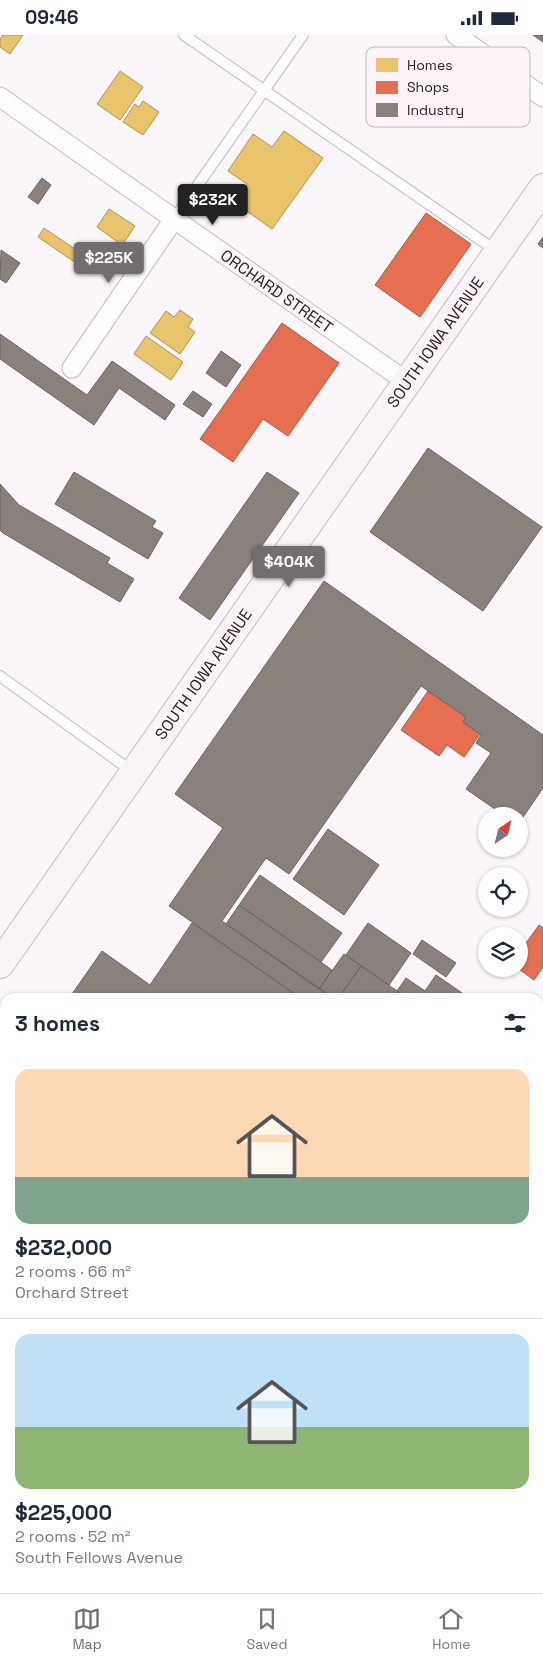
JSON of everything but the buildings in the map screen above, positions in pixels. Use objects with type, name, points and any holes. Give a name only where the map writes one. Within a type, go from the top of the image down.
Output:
[{"type":"main road","name":"SOUTH IOWA AVENUE","points":[[0,964],[543,188]]},
{"type":"street","points":[[456,35],[473,47]]},
{"type":"street","points":[[530,88],[543,97]]},
{"type":"street","name":"ORCHARD STREET","points":[[0,97],[407,382]]},
{"type":"street","points":[[72,368],[174,219]]},
{"type":"lane","points":[[184,35],[498,252]]},
{"type":"lane","points":[[174,219],[303,35]]},
{"type":"lane","points":[[0,676],[134,773]]}]
